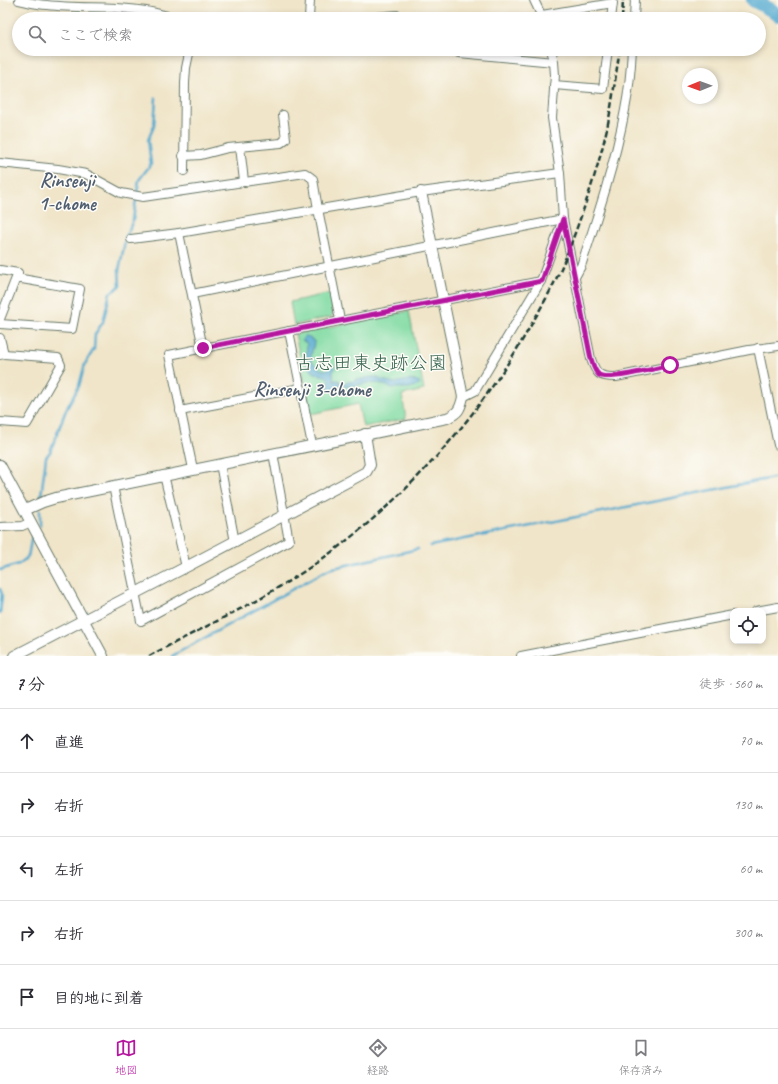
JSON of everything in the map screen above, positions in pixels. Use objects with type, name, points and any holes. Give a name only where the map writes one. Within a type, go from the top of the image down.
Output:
[{"type":"street","points":[[20,0],[46,6],[78,3],[152,12]]},
{"type":"street","points":[[309,12],[310,0]]},
{"type":"street","points":[[534,0],[540,12]]},
{"type":"street","points":[[635,12],[636,0]]},
{"type":"street","points":[[567,12],[612,3],[611,12]]},
{"type":"street","points":[[184,171],[183,156],[186,68],[189,56]]},
{"type":"street","points":[[491,56],[554,62]]},
{"type":"street","points":[[553,56],[554,85],[552,118],[560,173],[563,219],[594,369],[600,375],[607,377],[616,376],[758,348],[778,346]]},
{"type":"street","points":[[554,85],[603,89],[607,56]]},
{"type":"street","points":[[576,277],[583,260],[619,140],[627,102],[631,56]]},
{"type":"street","points":[[183,156],[201,156],[228,148],[281,143],[286,140],[283,115]]},
{"type":"street","points":[[240,147],[244,181]]},
{"type":"street","points":[[0,164],[58,169],[86,174],[121,193],[143,197],[305,173],[313,179],[340,320]]},
{"type":"street","points":[[131,238],[179,233],[421,192],[560,173]]},
{"type":"street","points":[[25,510],[56,498],[446,418],[456,414],[463,397],[421,192]]},
{"type":"street","points":[[192,294],[563,219]]},
{"type":"street","points":[[463,397],[475,391],[542,281],[563,219]]},
{"type":"street","points":[[179,233],[203,348]]},
{"type":"street","points":[[0,270],[18,273],[18,279]]},
{"type":"street","points":[[0,319],[16,278],[80,289],[72,329],[0,324]]},
{"type":"street","points":[[193,469],[169,355],[542,281]]},
{"type":"street","points":[[289,331],[312,445]]},
{"type":"street","points":[[0,338],[2,354],[58,358],[61,365],[27,424],[0,422]]},
{"type":"street","points":[[758,348],[778,445]]},
{"type":"street","points":[[180,411],[300,388]]},
{"type":"street","points":[[14,656],[235,542],[366,472],[370,465],[365,434]]},
{"type":"street","points":[[113,486],[141,621],[289,541],[286,514],[273,453]]},
{"type":"street","points":[[220,464],[235,542]]},
{"type":"street","points":[[0,465],[103,656]]},
{"type":"street","points":[[164,476],[186,567]]},
{"type":"street","points":[[0,527],[22,526],[31,522]]},
{"type":"street","points":[[766,609],[778,607]]},
{"type":"street","points":[[521,656],[730,616]]},
{"type":"green space","points":[[330,293],[333,314],[331,317],[294,325],[290,302]]},
{"type":"green space","name":"古志田東史跡公園","points":[[409,311],[424,390],[402,395],[406,419],[363,427],[358,404],[311,414],[295,334]]},
{"type":"water","points":[[305,335],[314,341],[311,360],[320,369],[329,369],[329,364],[333,365],[335,368],[333,372],[334,382],[335,380],[339,380],[340,383],[355,381],[355,379],[358,380],[378,377],[379,379],[394,383],[408,380],[419,381],[420,385],[409,388],[392,388],[378,383],[369,383],[346,387],[341,385],[330,391],[328,389],[328,378],[315,373],[309,368],[306,352],[307,344],[302,340]]},
{"type":"waterway","points":[[753,0],[778,15]]},
{"type":"waterway","points":[[41,496],[46,457],[50,452],[66,410],[79,386],[85,364],[94,349],[95,334],[103,322],[110,293],[120,286],[119,270],[126,237],[133,220],[139,180],[151,164],[148,140],[154,126],[156,98]]},
{"type":"waterway","points":[[430,546],[778,477]]},
{"type":"waterway","points":[[40,509],[40,526]]},
{"type":"waterway","points":[[0,570],[19,564],[28,557],[32,535]]},
{"type":"waterway","points":[[172,656],[329,569],[418,549]]},
{"type":"waterway","points":[[0,589],[2,594],[0,613]]},
{"type":"railway","points":[[622,12],[623,0]]},
{"type":"railway","points":[[149,656],[273,591],[312,566],[346,541],[409,485],[438,455],[465,423],[514,354],[558,276],[589,193],[605,137],[619,56]]},
{"type":"district","name":"Rinsenji 1-chome","points":[[67,192]]},
{"type":"district","name":"Rinsenji 3-chome","points":[[312,389]]},
{"type":"route","points":[[203,348],[542,281],[563,219],[594,369],[600,375],[607,377],[670,365]]}]
